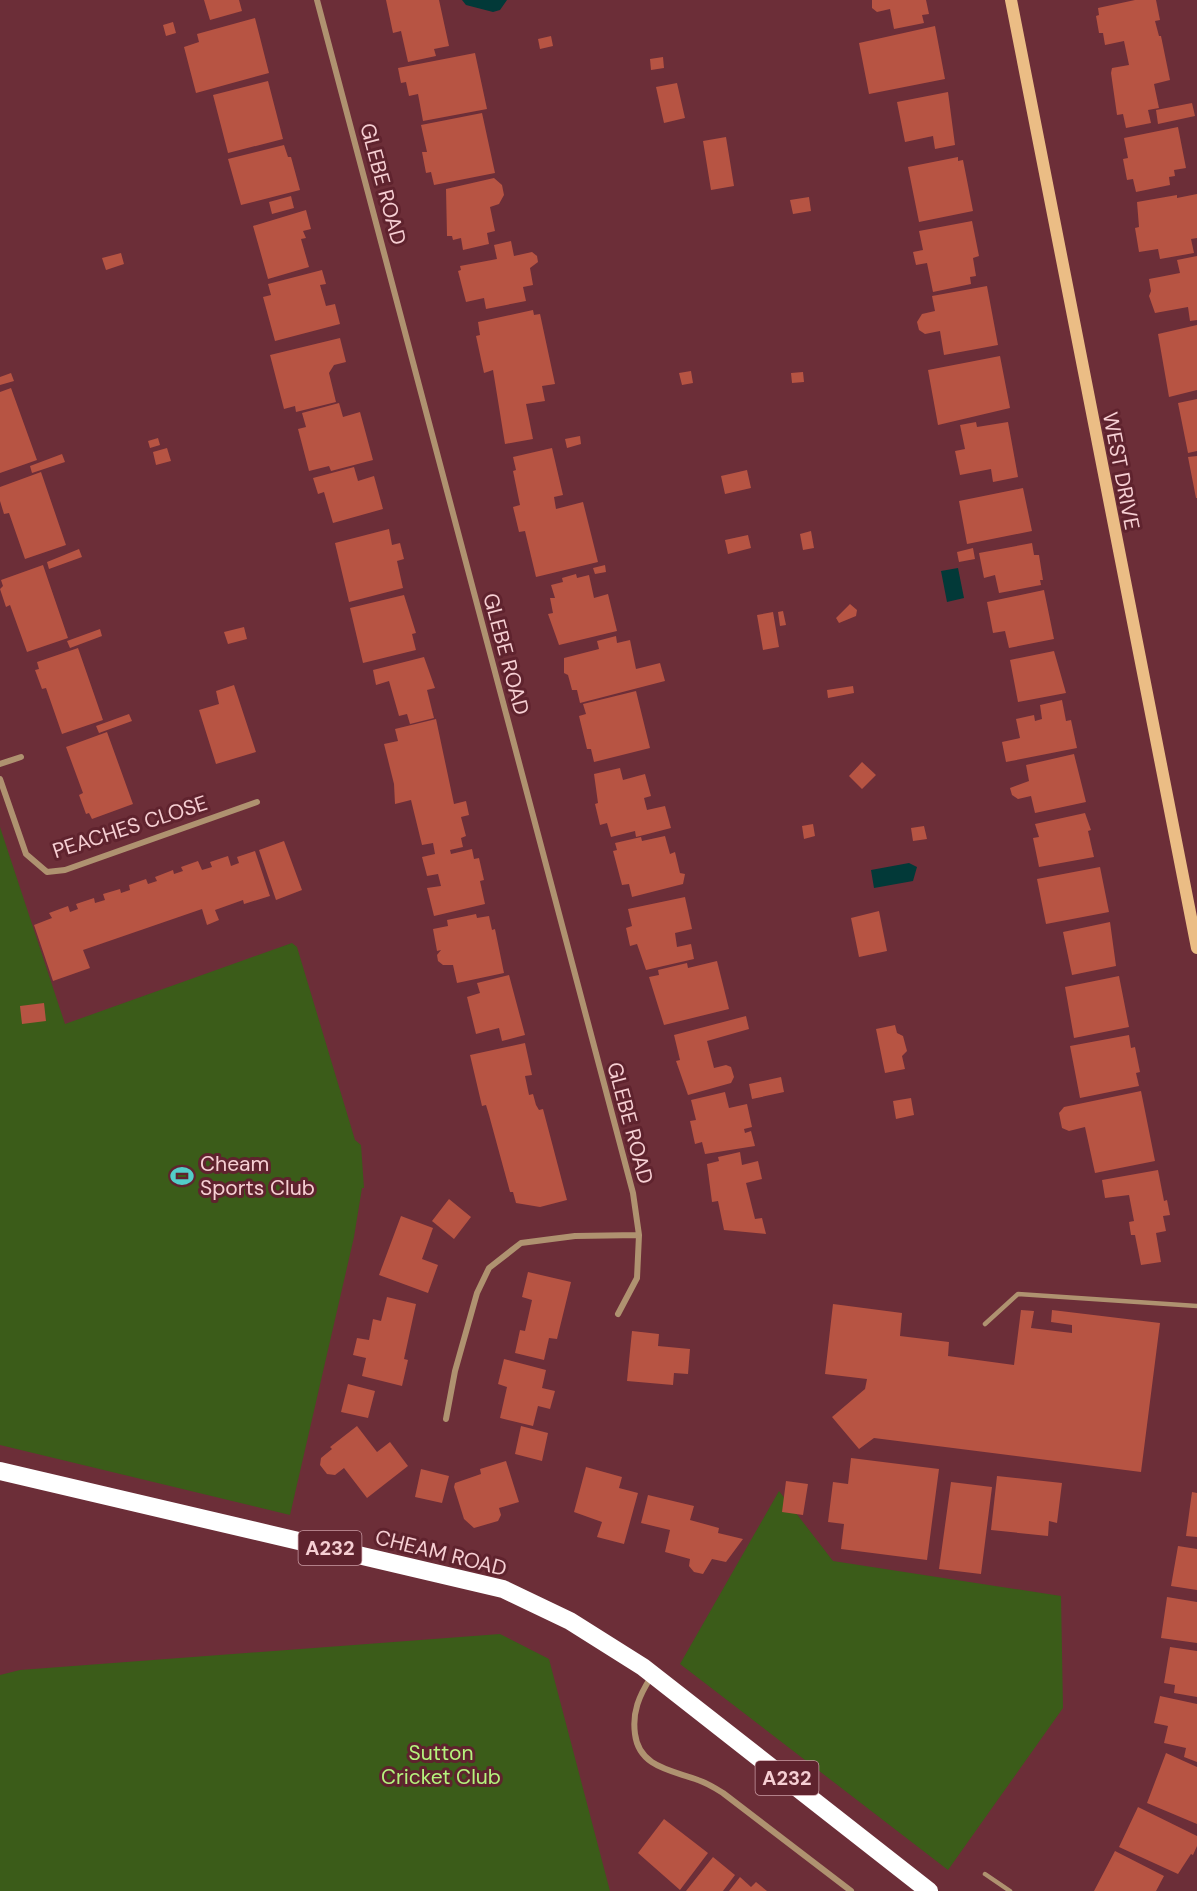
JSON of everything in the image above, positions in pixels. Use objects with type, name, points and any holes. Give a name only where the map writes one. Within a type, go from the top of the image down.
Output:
[{"type":"highway","name":"CHEAM ROAD","points":[[0,1471],[503,1589],[570,1621],[652,1674],[929,1891]]},
{"type":"street","name":"GLEBE ROAD","points":[[317,0],[598,1070],[633,1192],[639,1235],[637,1278],[618,1314]]},
{"type":"street","name":"WEST DRIVE","points":[[1011,0],[1197,948]]},
{"type":"street","points":[[0,764],[21,757]]},
{"type":"street","name":"PEACHES CLOSE","points":[[0,780],[26,854],[47,872],[65,870],[256,802]]},
{"type":"street","points":[[446,1419],[455,1371],[477,1293],[489,1268],[521,1243],[575,1236],[639,1235]]},
{"type":"street","points":[[652,1674],[639,1697],[633,1721],[636,1746],[645,1758],[655,1766],[701,1780],[723,1792],[851,1891]]},
{"type":"lane","points":[[985,1323],[1018,1294],[1197,1306]]},
{"type":"lane","points":[[985,1874],[1010,1891]]},
{"type":"green space","name":"Cheam Sports Club","points":[[0,827],[65,1024],[292,943],[297,947],[355,1140],[361,1145],[364,1188],[362,1188],[354,1237],[290,1515],[0,1445]]},
{"type":"green space","points":[[779,1491],[833,1561],[1061,1596],[1063,1708],[948,1870],[680,1664]]},
{"type":"green space","name":"Sutton Cricket Club","points":[[500,1634],[549,1659],[610,1891],[0,1891],[0,1675],[20,1670]]},
{"type":"water","points":[[462,0],[507,0],[500,10],[493,12],[466,5]]},
{"type":"water","points":[[958,568],[964,598],[947,602],[941,571]]},
{"type":"water","points":[[909,863],[917,867],[913,881],[874,888],[871,870]]},
{"type":"building","points":[[204,0],[239,0],[242,11],[210,20]]},
{"type":"building","points":[[386,0],[439,0],[449,46],[434,49],[436,56],[408,62],[401,31],[393,33]]},
{"type":"building","points":[[872,0],[926,0],[929,14],[922,15],[924,23],[894,29],[890,9],[877,12],[872,8]]},
{"type":"building","points":[[1135,0],[1156,0],[1160,20],[1155,21],[1159,36],[1161,36],[1170,80],[1154,84],[1159,108],[1148,110],[1151,123],[1126,128],[1123,114],[1117,115],[1111,73],[1112,68],[1129,65],[1124,41],[1105,45],[1103,33],[1099,33],[1096,16],[1099,15],[1098,8]]},
{"type":"building","points":[[255,18],[269,73],[196,93],[184,47],[199,42],[197,34]]},
{"type":"building","points":[[173,22],[176,33],[166,36],[163,25]]},
{"type":"building","points":[[935,26],[945,79],[869,94],[859,43]]},
{"type":"building","points":[[551,36],[553,46],[540,49],[538,39]]},
{"type":"building","points":[[475,53],[487,109],[423,121],[418,94],[409,96],[406,82],[401,83],[398,68]]},
{"type":"building","points":[[663,57],[664,68],[651,70],[650,59]]},
{"type":"building","points":[[268,81],[283,139],[228,153],[213,95]]},
{"type":"building","points":[[677,83],[685,118],[664,123],[656,87]]},
{"type":"building","points":[[948,92],[955,145],[935,149],[933,136],[905,142],[897,102]]},
{"type":"building","points":[[1192,103],[1195,116],[1158,124],[1156,110]]},
{"type":"building","points":[[482,113],[495,173],[434,185],[431,172],[426,173],[422,152],[427,152],[421,125]]},
{"type":"building","points":[[1178,127],[1186,168],[1174,170],[1175,176],[1169,177],[1170,185],[1136,192],[1133,179],[1127,180],[1123,159],[1128,158],[1124,138]]},
{"type":"building","points":[[726,137],[734,186],[711,190],[703,141]]},
{"type":"building","points":[[284,145],[288,157],[291,157],[300,190],[241,205],[228,159]]},
{"type":"building","points":[[958,157],[958,161],[963,160],[973,211],[919,222],[908,167]]},
{"type":"building","points":[[494,178],[502,185],[504,195],[499,204],[490,207],[495,231],[487,233],[489,244],[463,250],[461,238],[453,240],[452,236],[447,236],[446,189]]},
{"type":"building","points":[[1197,194],[1197,238],[1191,239],[1194,253],[1160,259],[1158,249],[1139,252],[1135,228],[1139,227],[1137,202]]},
{"type":"building","points":[[291,196],[294,208],[272,214],[269,202]]},
{"type":"building","points":[[809,197],[811,211],[793,214],[790,200]]},
{"type":"building","points":[[306,210],[311,229],[303,231],[306,238],[301,239],[309,267],[268,279],[253,226]]},
{"type":"building","points":[[972,221],[979,256],[973,258],[976,276],[970,277],[971,284],[933,292],[927,263],[916,265],[913,252],[923,250],[919,231]]},
{"type":"building","points":[[511,241],[514,256],[532,252],[537,256],[538,262],[530,268],[533,285],[523,287],[526,301],[486,309],[484,298],[466,302],[458,271],[461,270],[460,266],[497,259],[494,245]]},
{"type":"building","points":[[121,253],[124,264],[106,270],[102,258]]},
{"type":"building","points":[[1197,256],[1197,320],[1190,321],[1188,307],[1155,313],[1149,296],[1151,291],[1149,279],[1180,273],[1177,260]]},
{"type":"building","points":[[322,270],[326,284],[320,285],[326,306],[335,304],[340,324],[275,341],[263,297],[271,295],[268,284]]},
{"type":"building","points":[[987,286],[998,345],[944,355],[940,331],[925,334],[919,330],[917,322],[922,314],[935,311],[932,296]]},
{"type":"building","points":[[533,310],[534,315],[540,314],[555,384],[542,386],[545,401],[526,404],[533,439],[505,444],[493,370],[484,373],[476,336],[480,335],[478,322]]},
{"type":"building","points":[[1197,325],[1197,390],[1169,397],[1158,334]]},
{"type":"building","points":[[340,338],[346,362],[334,365],[329,373],[336,402],[296,412],[295,406],[284,409],[270,355]]},
{"type":"building","points":[[1000,356],[1010,408],[938,425],[928,370]]},
{"type":"building","points":[[691,371],[693,383],[682,385],[679,373]]},
{"type":"building","points":[[803,372],[804,382],[792,383],[791,373]]},
{"type":"building","points":[[11,373],[14,381],[0,385],[0,377]]},
{"type":"building","points":[[11,388],[37,460],[0,473],[0,392]]},
{"type":"building","points":[[1197,399],[1197,451],[1188,453],[1178,403]]},
{"type":"building","points":[[339,403],[343,417],[360,412],[373,460],[331,471],[329,466],[309,471],[298,429],[306,427],[302,413]]},
{"type":"building","points":[[976,422],[977,427],[1008,422],[1018,477],[993,482],[991,469],[960,475],[955,451],[965,449],[960,425]]},
{"type":"building","points":[[580,436],[581,444],[567,448],[565,439]]},
{"type":"building","points":[[158,438],[160,445],[150,448],[148,441]]},
{"type":"building","points":[[167,448],[171,461],[156,465],[153,452]]},
{"type":"building","points":[[552,448],[563,495],[554,497],[556,509],[583,502],[598,562],[536,577],[525,531],[519,532],[513,507],[520,505],[513,471],[516,470],[513,457]]},
{"type":"building","points":[[62,454],[65,462],[32,473],[30,466]]},
{"type":"building","points":[[1197,456],[1197,498],[1196,498],[1188,457]]},
{"type":"building","points":[[354,467],[358,481],[374,476],[383,509],[333,523],[324,492],[318,494],[313,478]]},
{"type":"building","points":[[747,470],[751,488],[725,494],[721,476]]},
{"type":"building","points":[[41,472],[66,545],[25,559],[9,513],[4,514],[0,501],[0,487]]},
{"type":"building","points":[[1023,488],[1032,531],[967,544],[959,501]]},
{"type":"building","points":[[389,529],[392,545],[400,543],[404,559],[397,561],[403,588],[349,602],[335,543]]},
{"type":"building","points":[[811,531],[814,548],[803,550],[800,534]]},
{"type":"building","points":[[748,535],[751,548],[728,554],[725,540]]},
{"type":"building","points":[[1032,543],[1034,555],[1039,555],[1043,580],[1040,580],[1041,585],[999,593],[995,575],[984,578],[979,553]]},
{"type":"building","points":[[973,548],[975,559],[959,562],[957,552]]},
{"type":"building","points":[[79,549],[82,557],[49,569],[47,562]]},
{"type":"building","points":[[43,565],[68,638],[27,652],[10,605],[6,607],[0,589],[3,586],[1,580]]},
{"type":"building","points":[[605,565],[606,572],[595,574],[593,568]]},
{"type":"building","points":[[576,574],[577,578],[589,575],[594,598],[608,594],[617,631],[559,645],[548,614],[553,613],[550,598],[555,598],[551,585],[563,582],[562,578]]},
{"type":"building","points":[[1044,590],[1054,639],[1009,648],[1005,631],[993,633],[987,602]]},
{"type":"building","points":[[404,595],[416,633],[412,634],[416,650],[363,663],[350,608]]},
{"type":"building","points":[[850,604],[857,610],[856,616],[839,623],[836,618]]},
{"type":"building","points":[[783,611],[786,625],[780,626],[778,612]]},
{"type":"building","points":[[773,612],[779,647],[763,650],[757,615]]},
{"type":"building","points":[[244,627],[247,639],[228,644],[224,632]]},
{"type":"building","points":[[100,629],[102,636],[70,648],[67,641]]},
{"type":"building","points":[[616,636],[617,643],[630,640],[636,669],[660,663],[665,681],[580,703],[577,690],[572,690],[568,675],[564,673],[564,658],[599,649],[597,641]]},
{"type":"building","points":[[78,648],[103,720],[62,734],[46,688],[42,689],[35,670],[39,669],[37,662]]},
{"type":"building","points":[[1054,651],[1066,693],[1018,702],[1010,660]]},
{"type":"building","points":[[424,657],[435,688],[427,690],[434,718],[410,724],[407,714],[399,716],[389,681],[376,685],[373,670]]},
{"type":"building","points":[[234,685],[256,752],[216,764],[199,710],[219,704],[216,691]]},
{"type":"building","points":[[853,686],[854,693],[828,698],[827,690]]},
{"type":"building","points":[[636,691],[650,748],[594,762],[591,749],[587,749],[579,716],[586,714],[583,704]]},
{"type":"building","points":[[1062,700],[1066,721],[1071,720],[1077,748],[1006,762],[1002,742],[1020,738],[1016,719],[1034,715],[1035,721],[1042,719],[1040,705]]},
{"type":"building","points":[[129,714],[132,721],[99,733],[96,726]]},
{"type":"building","points":[[436,719],[454,804],[466,801],[469,815],[461,817],[466,836],[461,838],[463,847],[450,850],[451,854],[472,849],[474,859],[479,858],[484,880],[480,881],[485,904],[434,916],[427,888],[441,886],[438,874],[427,876],[422,857],[435,854],[433,843],[422,845],[411,800],[395,804],[394,784],[384,744],[398,741],[395,729]]},
{"type":"building","points":[[107,732],[133,804],[92,819],[89,813],[86,814],[79,795],[83,793],[66,747]]},
{"type":"building","points":[[1074,754],[1086,802],[1035,813],[1031,796],[1018,799],[1012,795],[1010,788],[1029,781],[1026,765]]},
{"type":"building","points":[[862,762],[876,775],[862,789],[849,776]]},
{"type":"building","points":[[620,768],[623,780],[645,774],[651,796],[644,798],[647,810],[665,806],[671,828],[636,837],[635,831],[611,837],[607,823],[600,825],[595,804],[598,803],[594,774]]},
{"type":"building","points":[[1085,813],[1091,830],[1088,831],[1094,857],[1039,867],[1033,838],[1039,837],[1035,824]]},
{"type":"building","points":[[813,824],[815,836],[804,839],[802,826]]},
{"type":"building","points":[[924,826],[927,839],[913,841],[911,828]]},
{"type":"building","points":[[665,836],[670,854],[675,852],[680,873],[685,874],[683,884],[632,897],[629,884],[622,885],[613,851],[617,850],[615,843],[641,837],[642,841]]},
{"type":"building","points":[[284,841],[302,890],[276,900],[259,850]]},
{"type":"building","points":[[255,851],[270,896],[244,904],[243,900],[215,910],[219,920],[207,925],[202,909],[83,950],[90,968],[53,981],[34,925],[52,918],[49,913],[68,906],[70,912],[78,909],[76,904],[94,898],[95,903],[105,900],[103,894],[120,889],[121,893],[130,890],[129,885],[146,879],[148,884],[157,881],[155,877],[173,870],[174,874],[183,871],[181,867],[198,861],[202,870],[212,867],[210,862],[228,856],[231,866],[239,863],[237,857]]},
{"type":"building","points":[[1100,867],[1109,912],[1046,924],[1037,879]]},
{"type":"building","points":[[685,897],[692,929],[675,933],[677,947],[691,944],[694,959],[646,970],[637,944],[630,946],[626,928],[632,926],[628,909]]},
{"type":"building","points":[[879,911],[887,951],[859,957],[851,918]]},
{"type":"building","points":[[476,914],[477,918],[489,916],[492,930],[495,929],[504,973],[457,983],[453,965],[443,965],[438,961],[437,955],[441,950],[437,951],[433,929],[448,926],[447,920]]},
{"type":"building","points":[[1110,922],[1116,966],[1072,975],[1063,932]]},
{"type":"building","points":[[717,961],[729,1009],[664,1025],[649,977],[659,975],[658,970],[687,963],[688,968]]},
{"type":"building","points":[[509,975],[525,1035],[502,1041],[499,1028],[476,1034],[467,997],[480,993],[477,983]]},
{"type":"building","points":[[1119,976],[1129,1027],[1074,1038],[1065,987]]},
{"type":"building","points":[[44,1003],[46,1021],[22,1024],[20,1006]]},
{"type":"building","points":[[746,1016],[749,1029],[707,1041],[714,1068],[726,1065],[731,1067],[734,1077],[731,1083],[688,1095],[676,1061],[680,1060],[674,1035]]},
{"type":"building","points":[[895,1025],[897,1033],[903,1036],[907,1051],[902,1056],[905,1069],[885,1073],[876,1029]]},
{"type":"building","points":[[1129,1035],[1131,1048],[1135,1047],[1140,1072],[1136,1073],[1139,1086],[1080,1098],[1070,1046]]},
{"type":"building","points":[[525,1043],[532,1075],[525,1076],[529,1095],[533,1094],[539,1110],[543,1109],[567,1200],[540,1207],[516,1203],[513,1192],[510,1192],[486,1105],[482,1106],[470,1055]]},
{"type":"building","points":[[781,1077],[784,1092],[752,1099],[749,1084]]},
{"type":"building","points":[[1141,1091],[1155,1161],[1095,1173],[1085,1127],[1069,1131],[1062,1128],[1059,1113],[1064,1107]]},
{"type":"building","points":[[725,1092],[729,1108],[747,1104],[752,1127],[744,1129],[745,1133],[751,1131],[755,1146],[705,1154],[702,1142],[695,1144],[690,1121],[696,1120],[691,1100]]},
{"type":"building","points":[[911,1098],[914,1115],[896,1119],[893,1101]]},
{"type":"building","points":[[740,1152],[742,1165],[758,1161],[762,1179],[746,1183],[755,1219],[762,1218],[766,1234],[724,1230],[718,1201],[712,1202],[707,1164],[719,1161],[718,1157]]},
{"type":"building","points":[[1158,1170],[1164,1201],[1167,1200],[1170,1215],[1163,1216],[1166,1231],[1156,1233],[1161,1262],[1141,1265],[1135,1235],[1131,1235],[1129,1222],[1134,1221],[1129,1195],[1105,1198],[1102,1180]]},
{"type":"building","points":[[449,1199],[471,1217],[454,1239],[432,1221]]},
{"type":"building","points":[[401,1216],[433,1228],[422,1259],[438,1265],[428,1293],[379,1275]]},
{"type":"building","points":[[528,1272],[571,1282],[557,1339],[549,1338],[544,1360],[515,1353],[520,1330],[525,1331],[532,1300],[522,1297]]},
{"type":"building","points":[[387,1297],[416,1304],[404,1359],[408,1360],[402,1386],[362,1376],[366,1358],[353,1355],[357,1338],[369,1340],[373,1319],[381,1321]]},
{"type":"building","points":[[833,1304],[902,1313],[900,1336],[949,1342],[948,1356],[1014,1365],[1021,1310],[1034,1311],[1031,1328],[1072,1333],[1072,1325],[1051,1322],[1052,1310],[1160,1323],[1141,1472],[874,1438],[859,1449],[832,1417],[865,1389],[867,1379],[825,1374]]},
{"type":"building","points":[[632,1331],[659,1334],[658,1346],[690,1349],[688,1374],[674,1373],[673,1385],[627,1381]]},
{"type":"building","points":[[504,1359],[546,1370],[542,1388],[555,1391],[550,1409],[538,1406],[533,1426],[500,1418],[507,1387],[498,1384]]},
{"type":"building","points":[[348,1384],[375,1391],[368,1418],[341,1412]]},
{"type":"building","points":[[357,1426],[377,1452],[390,1442],[408,1466],[367,1498],[344,1468],[335,1475],[327,1474],[320,1465],[321,1458],[332,1449],[330,1447]]},
{"type":"building","points":[[521,1426],[548,1433],[542,1461],[515,1454]]},
{"type":"building","points":[[851,1458],[939,1469],[927,1560],[841,1549],[844,1524],[828,1522],[833,1482],[848,1484]]},
{"type":"building","points":[[506,1461],[519,1502],[499,1508],[501,1515],[498,1521],[474,1528],[464,1519],[454,1487],[455,1483],[481,1474],[480,1469]]},
{"type":"building","points":[[586,1467],[622,1477],[619,1488],[638,1493],[624,1544],[597,1537],[602,1522],[574,1512]]},
{"type":"building","points":[[421,1469],[449,1476],[442,1503],[415,1497]]},
{"type":"building","points":[[997,1476],[1062,1483],[1057,1523],[1049,1521],[1048,1536],[991,1530]]},
{"type":"building","points":[[786,1481],[808,1484],[803,1515],[782,1512]]},
{"type":"building","points":[[951,1482],[992,1487],[981,1574],[939,1569]]},
{"type":"building","points":[[1192,1492],[1197,1493],[1197,1537],[1186,1536]]},
{"type":"building","points":[[648,1495],[694,1506],[690,1520],[719,1528],[718,1533],[743,1539],[726,1562],[712,1559],[703,1574],[694,1572],[689,1566],[690,1559],[665,1552],[670,1530],[641,1523]]},
{"type":"building","points":[[1178,1546],[1197,1549],[1197,1590],[1171,1586]]},
{"type":"building","points":[[1167,1597],[1197,1602],[1197,1643],[1161,1638]]},
{"type":"building","points":[[1170,1647],[1197,1651],[1197,1697],[1174,1693],[1175,1685],[1164,1683]]},
{"type":"building","points":[[1160,1696],[1197,1704],[1197,1762],[1184,1757],[1186,1748],[1164,1743],[1168,1726],[1154,1723]]},
{"type":"building","points":[[1166,1753],[1197,1767],[1197,1824],[1147,1803]]},
{"type":"building","points":[[1138,1807],[1197,1836],[1197,1846],[1193,1855],[1191,1854],[1178,1874],[1119,1847]]},
{"type":"building","points":[[664,1819],[708,1853],[680,1890],[638,1853]]},
{"type":"building","points":[[1115,1851],[1164,1876],[1156,1891],[1094,1891]]},
{"type":"building","points":[[713,1857],[735,1875],[723,1891],[686,1891]]},
{"type":"building","points":[[740,1877],[751,1887],[756,1882],[767,1891],[729,1891]]},
{"type":"place","name":"Cheam Sports Club","points":[[182,1176]]}]
